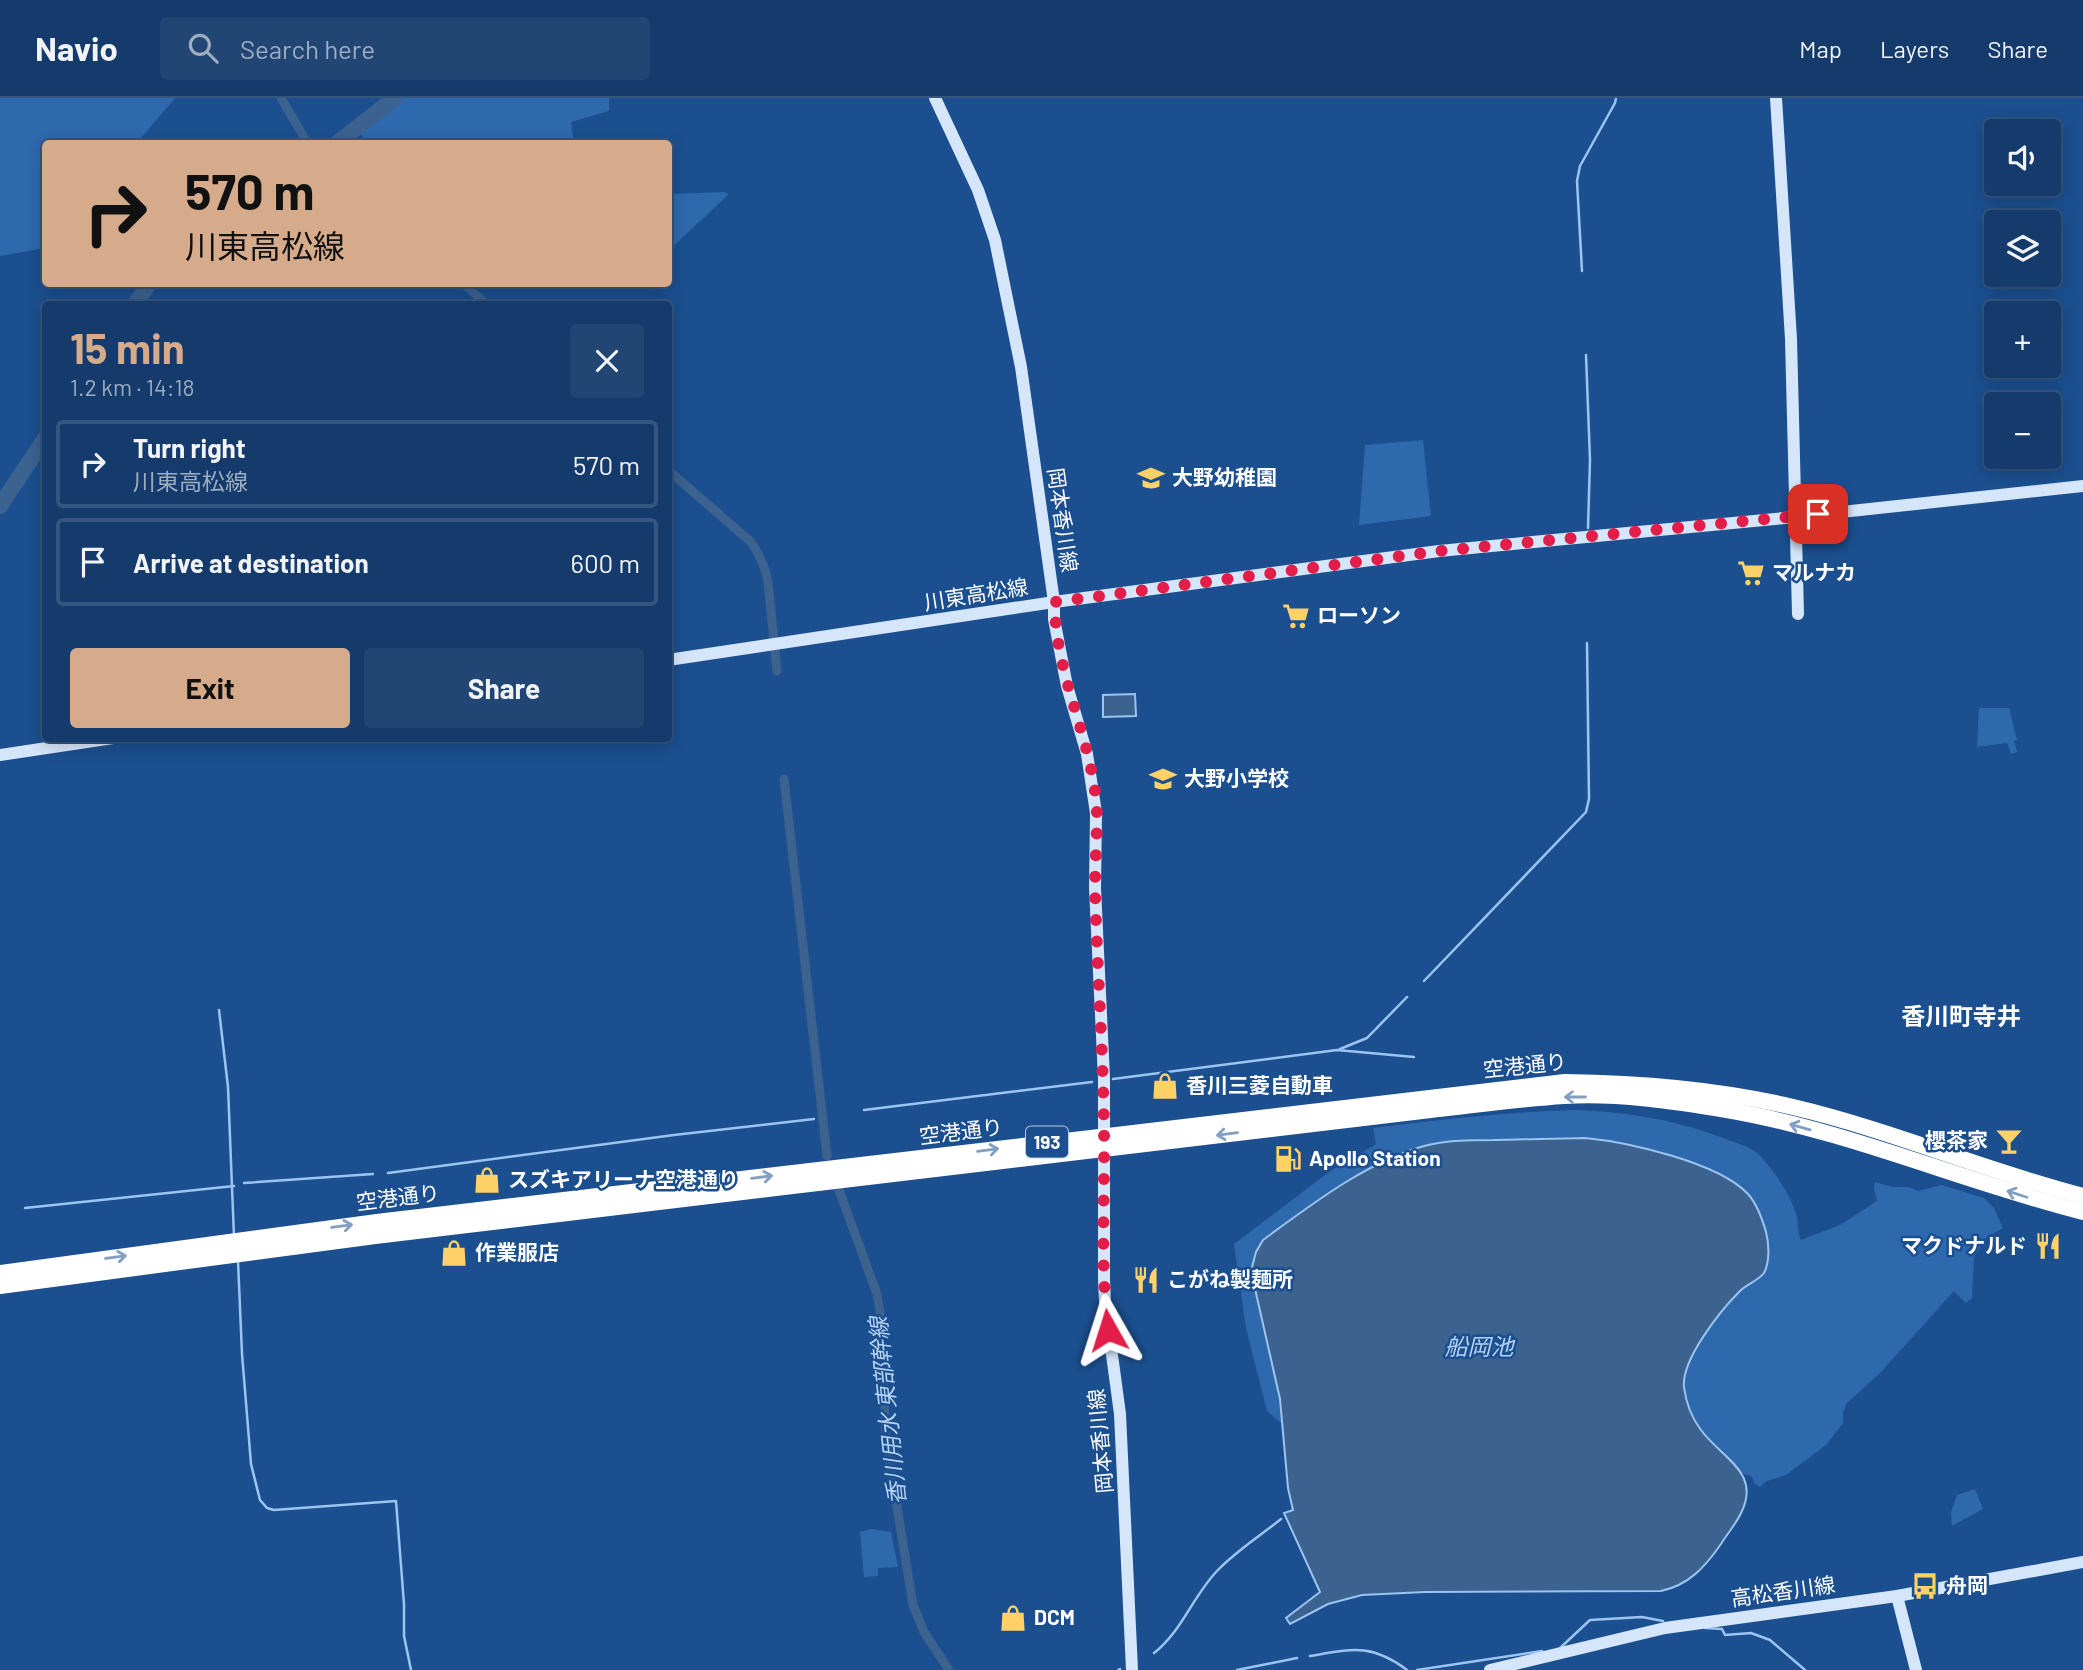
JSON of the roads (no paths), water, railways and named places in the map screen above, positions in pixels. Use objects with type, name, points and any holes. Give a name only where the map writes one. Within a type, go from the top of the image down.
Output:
[{"type":"highway","name":"空港通り","points":[[0,1286],[1565,1082],[1630,1082],[1688,1087],[1793,1107],[2083,1196]]},
{"type":"highway","name":"空港通り","points":[[0,1273],[377,1222],[843,1168],[1566,1096],[1625,1097],[1729,1110],[1785,1123],[2083,1212]]},
{"type":"main road","name":"岡本香川線","points":[[935,98],[978,190],[995,240],[1021,366],[1055,602],[1054,619],[1067,686],[1087,754],[1097,813],[1095,888],[1104,1142],[1104,1303],[1119,1414],[1132,1670]]},
{"type":"main road","points":[[1776,98],[1791,339],[1798,614]]},
{"type":"main road","name":"川東高松線","points":[[672,659],[1055,602],[1439,551],[1795,517],[2083,485]]},
{"type":"main road","points":[[0,755],[86,742]]},
{"type":"main road","name":"高松香川線","points":[[1490,1670],[1665,1628],[1897,1596],[2083,1562]]},
{"type":"main road","points":[[1897,1596],[1916,1670]]},
{"type":"water","points":[[1135,694],[1136,716],[1103,717],[1103,695]]},
{"type":"water","name":"船岡池","points":[[1585,1138],[1647,1149],[1716,1172],[1748,1194],[1761,1216],[1768,1247],[1764,1273],[1731,1300],[1713,1323],[1689,1363],[1684,1387],[1694,1420],[1743,1476],[1746,1499],[1737,1521],[1696,1574],[1661,1591],[1425,1592],[1362,1595],[1328,1604],[1290,1624],[1286,1618],[1320,1592],[1284,1513],[1293,1510],[1288,1488],[1280,1399],[1251,1271],[1256,1252],[1263,1240],[1360,1174],[1402,1153],[1424,1146],[1459,1141]]},
{"type":"waterway","name":"香川用水 東部幹線","points":[[281,98],[306,140]]},
{"type":"waterway","points":[[341,140],[395,98]]},
{"type":"waterway","points":[[1582,271],[1577,181],[1580,166],[1616,98]]},
{"type":"waterway","points":[[137,301],[147,287]]},
{"type":"waterway","name":"香川用水 東部幹線","points":[[467,287],[483,301]]},
{"type":"waterway","points":[[1586,355],[1590,460],[1588,528]]},
{"type":"waterway","points":[[0,506],[42,443]]},
{"type":"waterway","name":"香川用水 東部幹線","points":[[672,473],[751,542],[757,551],[768,582],[777,671]]},
{"type":"waterway","points":[[1424,981],[1586,812],[1589,799],[1587,643]]},
{"type":"waterway","name":"香川用水 東部幹線","points":[[784,779],[827,1156]]},
{"type":"waterway","points":[[1340,1049],[1367,1038],[1407,997]]},
{"type":"waterway","points":[[219,1010],[228,1087],[234,1237]]},
{"type":"waterway","points":[[1113,1079],[1337,1050],[1414,1057]]},
{"type":"waterway","points":[[864,1110],[1092,1082]]},
{"type":"waterway","points":[[388,1173],[814,1119]]},
{"type":"waterway","points":[[244,1183],[373,1174]]},
{"type":"waterway","points":[[25,1208],[234,1186]]},
{"type":"waterway","name":"香川用水 東部幹線","points":[[839,1190],[877,1294],[886,1439],[913,1605],[924,1632],[949,1670]]},
{"type":"waterway","points":[[238,1261],[251,1464],[260,1500],[267,1508],[274,1510],[396,1501],[404,1636],[411,1670]]},
{"type":"waterway","points":[[1154,1653],[1180,1624],[1217,1571],[1281,1519]]},
{"type":"waterway","points":[[1559,1649],[1590,1620],[1642,1617],[1663,1621]]},
{"type":"waterway","points":[[1705,1628],[1722,1629],[1725,1635],[1751,1633],[1770,1640],[1805,1670]]},
{"type":"waterway","points":[[1310,1656],[1361,1650],[1383,1655],[1407,1670]]},
{"type":"waterway","points":[[1417,1670],[1542,1651]]},
{"type":"waterway","points":[[1237,1670],[1297,1658]]},
{"type":"place","name":"大野幼稚園","points":[[1151,478]]},
{"type":"place","name":"マルナカ","points":[[1751,573]]},
{"type":"place","name":"ローソン","points":[[1296,616]]},
{"type":"place","name":"大野小学校","points":[[1163,779]]},
{"type":"place","name":"香川三菱自動車","points":[[1165,1086]]},
{"type":"place","name":"櫻茶家","points":[[2009,1141]]},
{"type":"place","name":"Apollo Station","points":[[1288,1159]]},
{"type":"place","name":"スズキアリーナ空港通り","points":[[487,1180]]},
{"type":"place","name":"マクドナルド","points":[[2048,1246]]},
{"type":"place","name":"作業服店","points":[[454,1253]]},
{"type":"place","name":"こがね製麺所","points":[[1146,1280]]},
{"type":"place","name":"舟岡","points":[[1925,1586]]},
{"type":"place","name":"DCM","points":[[1013,1618]]},
{"type":"district","name":"香川町寺井","points":[[1961,1017]]}]
